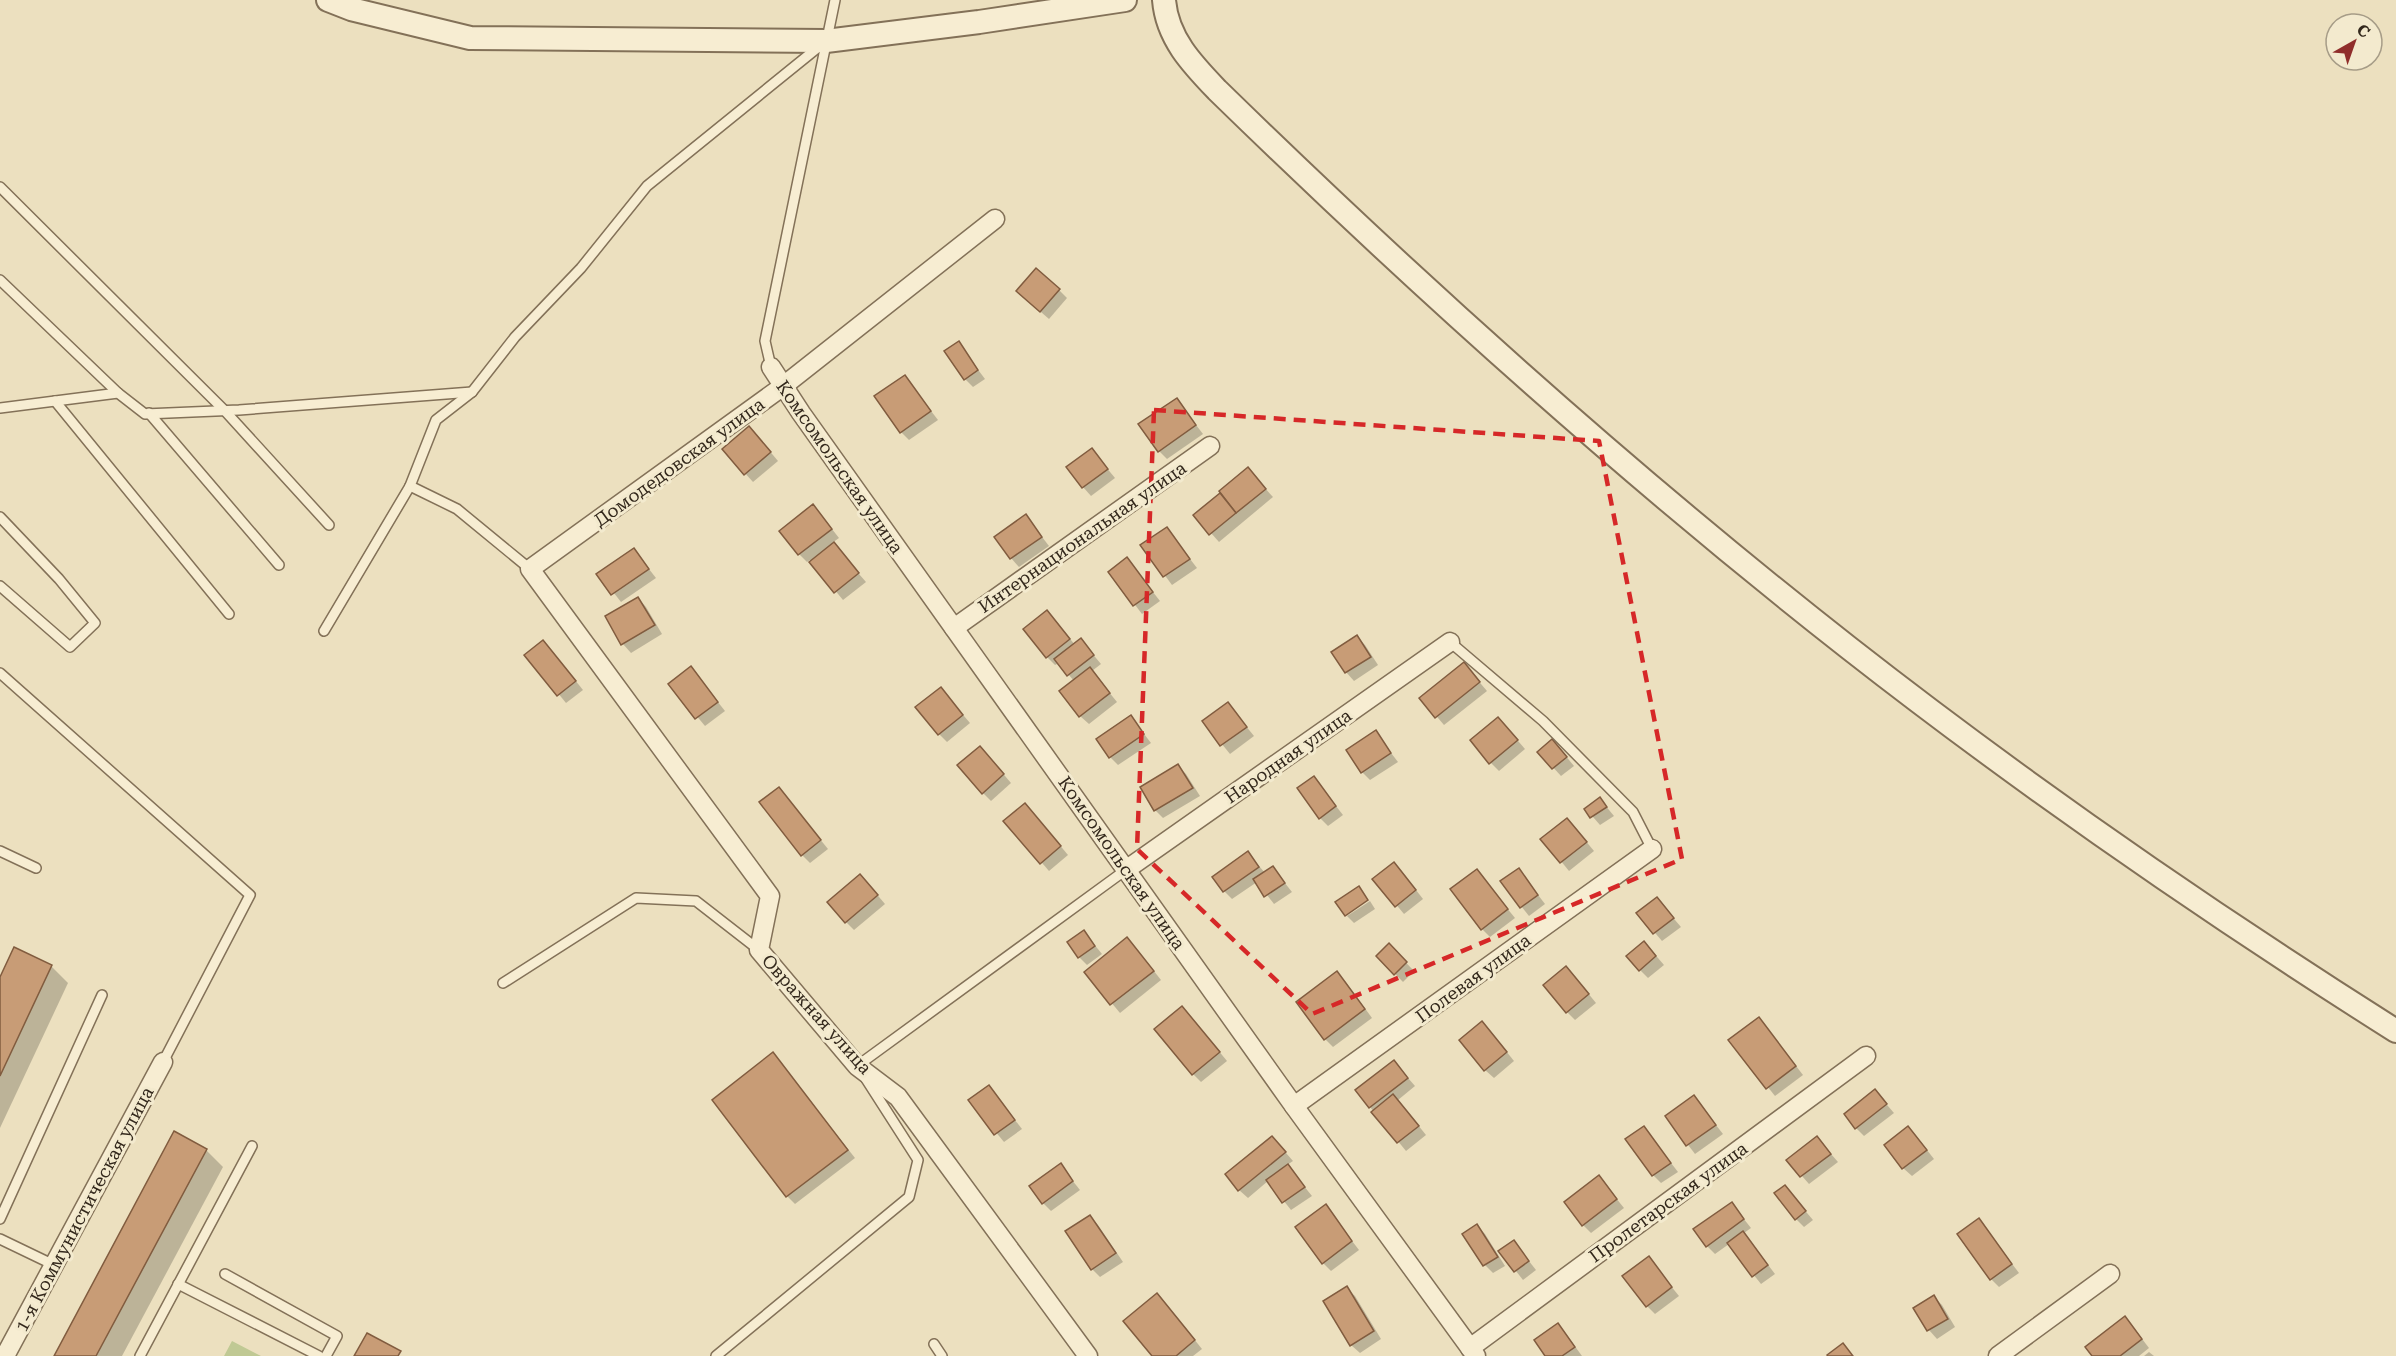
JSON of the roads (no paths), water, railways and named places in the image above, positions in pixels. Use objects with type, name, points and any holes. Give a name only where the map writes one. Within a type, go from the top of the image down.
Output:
[{"type":"street","points":[[328,0],[351,9],[470,38],[826,41],[979,22],[1125,0]]},
{"type":"street","points":[[1164,0],[1168,22],[1183,52],[1217,90],[1482,339],[1584,430],[1704,531],[1850,649],[2018,774],[2212,912],[2396,1031]]},
{"type":"street","name":"Домодедовская улица","points":[[530,569],[783,387],[995,219]]},
{"type":"street","name":"Комсомольская улица","points":[[771,367],[1293,1106],[1473,1352]]},
{"type":"street","name":"Интернациональная улица","points":[[954,628],[1210,446]]},
{"type":"street","name":"Овражная улица","points":[[530,569],[770,896],[759,950],[857,1066],[898,1097],[1088,1356]]},
{"type":"street","name":"Народная улица","points":[[1126,869],[1450,642]]},
{"type":"street","name":"Полевая улица","points":[[1293,1106],[1652,849]]},
{"type":"street","name":"Пролетарская улица","points":[[1473,1352],[1866,1056]]},
{"type":"street","name":"1-я Коммунистическая улица","points":[[5,1356],[163,1062]]},
{"type":"street","points":[[1998,1356],[2110,1274]]},
{"type":"lane","points":[[771,367],[765,341],[835,0]]},
{"type":"lane","points":[[324,631],[410,486],[436,420],[472,392],[515,337],[581,268],[647,186],[826,41]]},
{"type":"lane","points":[[0,187],[225,411],[329,525]]},
{"type":"lane","points":[[0,280],[118,393],[145,414],[225,411],[472,392]]},
{"type":"lane","points":[[0,408],[118,393]]},
{"type":"lane","points":[[54,401],[230,614]]},
{"type":"lane","points":[[149,413],[279,565]]},
{"type":"lane","points":[[410,486],[457,509],[530,569]]},
{"type":"lane","points":[[0,517],[59,579],[95,623],[70,647],[0,586]]},
{"type":"lane","points":[[1450,642],[1542,721],[1633,812],[1652,849]]},
{"type":"lane","points":[[0,673],[250,895],[163,1062]]},
{"type":"lane","points":[[0,851],[36,868]]},
{"type":"lane","points":[[716,1356],[909,1197],[918,1160],[857,1066],[1126,869]]},
{"type":"lane","points":[[503,983],[636,898],[696,900],[759,950]]},
{"type":"lane","points":[[0,1219],[102,995]]},
{"type":"lane","points":[[140,1356],[252,1146]]},
{"type":"lane","points":[[0,1239],[54,1265]]},
{"type":"lane","points":[[225,1274],[337,1336],[326,1356]]},
{"type":"lane","points":[[178,1284],[319,1356]]},
{"type":"lane","points":[[933,1344],[942,1356]]}]
